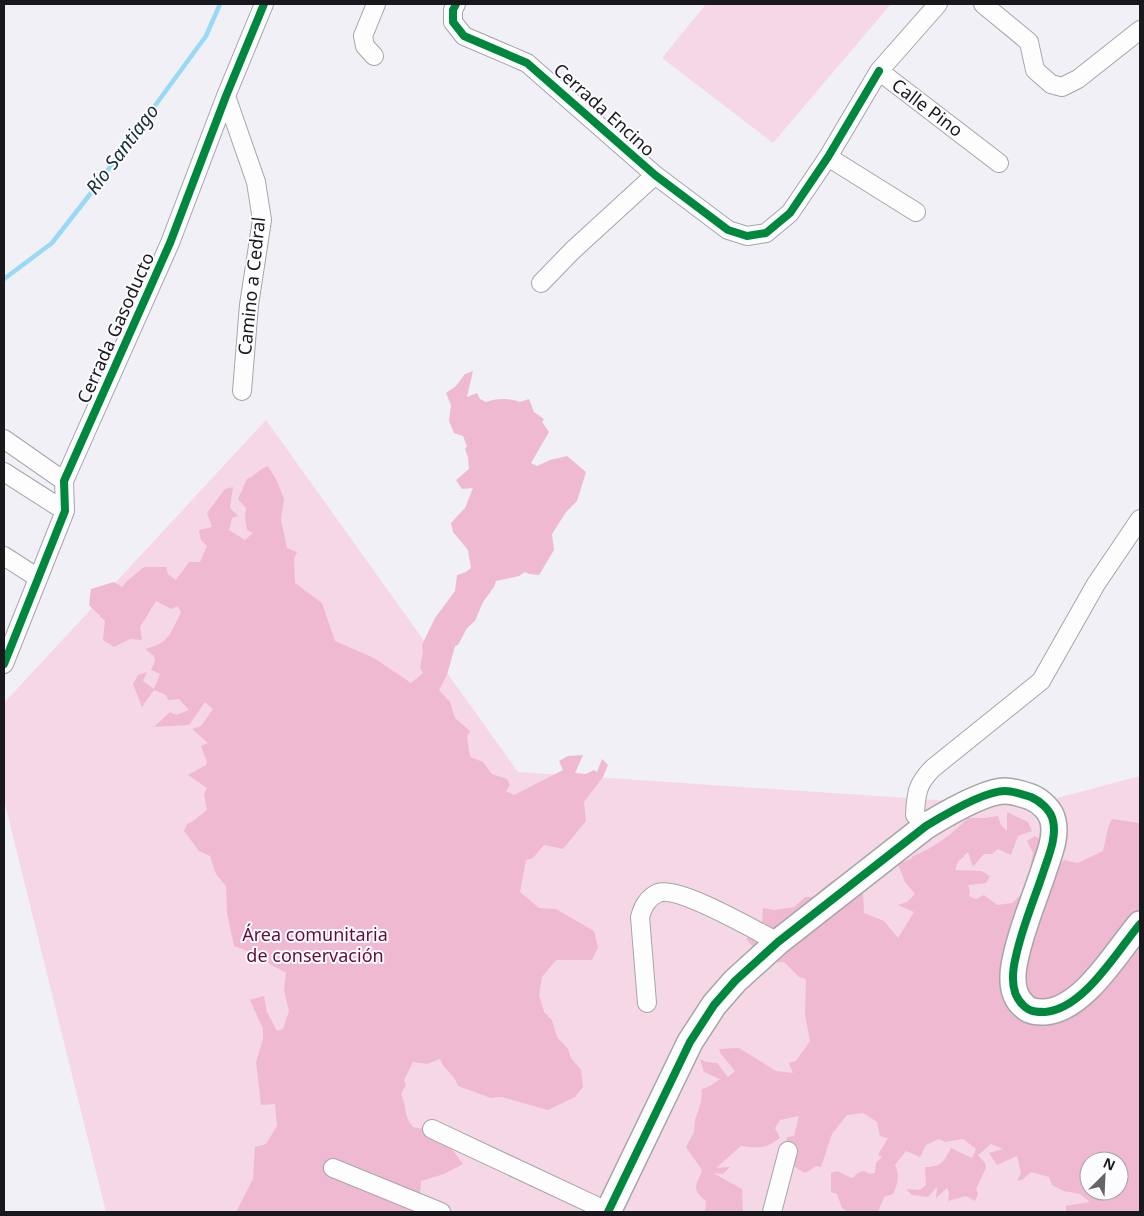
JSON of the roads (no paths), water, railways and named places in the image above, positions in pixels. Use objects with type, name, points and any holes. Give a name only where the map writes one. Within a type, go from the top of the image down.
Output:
[{"type":"street","name":"Cerrada Gasoducto","points":[[4,664],[65,511],[64,481],[170,243],[226,96],[264,4]]},
{"type":"street","points":[[374,56],[365,46],[363,36],[376,4]]},
{"type":"street","name":"Cerrada Encino","points":[[456,4],[453,10],[454,22],[464,36],[527,63],[655,175],[728,230],[747,236],[766,233],[790,213],[828,157]]},
{"type":"street","name":"Calle Pino","points":[[938,4],[879,72],[999,163]]},
{"type":"street","points":[[983,4],[1029,42],[1035,70],[1051,84],[1062,87],[1078,79],[1140,30]]},
{"type":"street","points":[[879,72],[828,157],[916,212]]},
{"type":"street","name":"Camino a Cedral","points":[[226,96],[256,182],[262,220],[249,305],[242,391]]},
{"type":"street","points":[[541,282],[655,175]]},
{"type":"street","points":[[4,440],[64,481]]},
{"type":"street","points":[[4,472],[65,511]]},
{"type":"street","points":[[926,826],[916,815],[916,796],[922,779],[1041,681],[1096,584],[1140,519]]},
{"type":"street","points":[[4,556],[38,578]]},
{"type":"street","points":[[432,1129],[608,1212],[690,1042],[714,1005],[735,981],[778,942],[926,826],[987,795],[1004,791],[1018,792],[1034,798],[1048,810],[1053,822],[1052,842],[1016,956],[1013,981],[1016,996],[1024,1006],[1035,1012],[1051,1011],[1070,1003],[1094,982],[1140,924]]},
{"type":"street","points":[[647,1003],[640,917],[649,898],[659,893],[679,894],[778,942]]},
{"type":"street","points":[[772,1212],[788,1152]]},
{"type":"street","points":[[333,1168],[440,1212]]},
{"type":"waterway","name":"Río Santiago","points":[[4,279],[52,243],[206,36],[220,4]]},
{"type":"park label","name":"Área comunitaria de conservación","points":[[315,945]]}]
